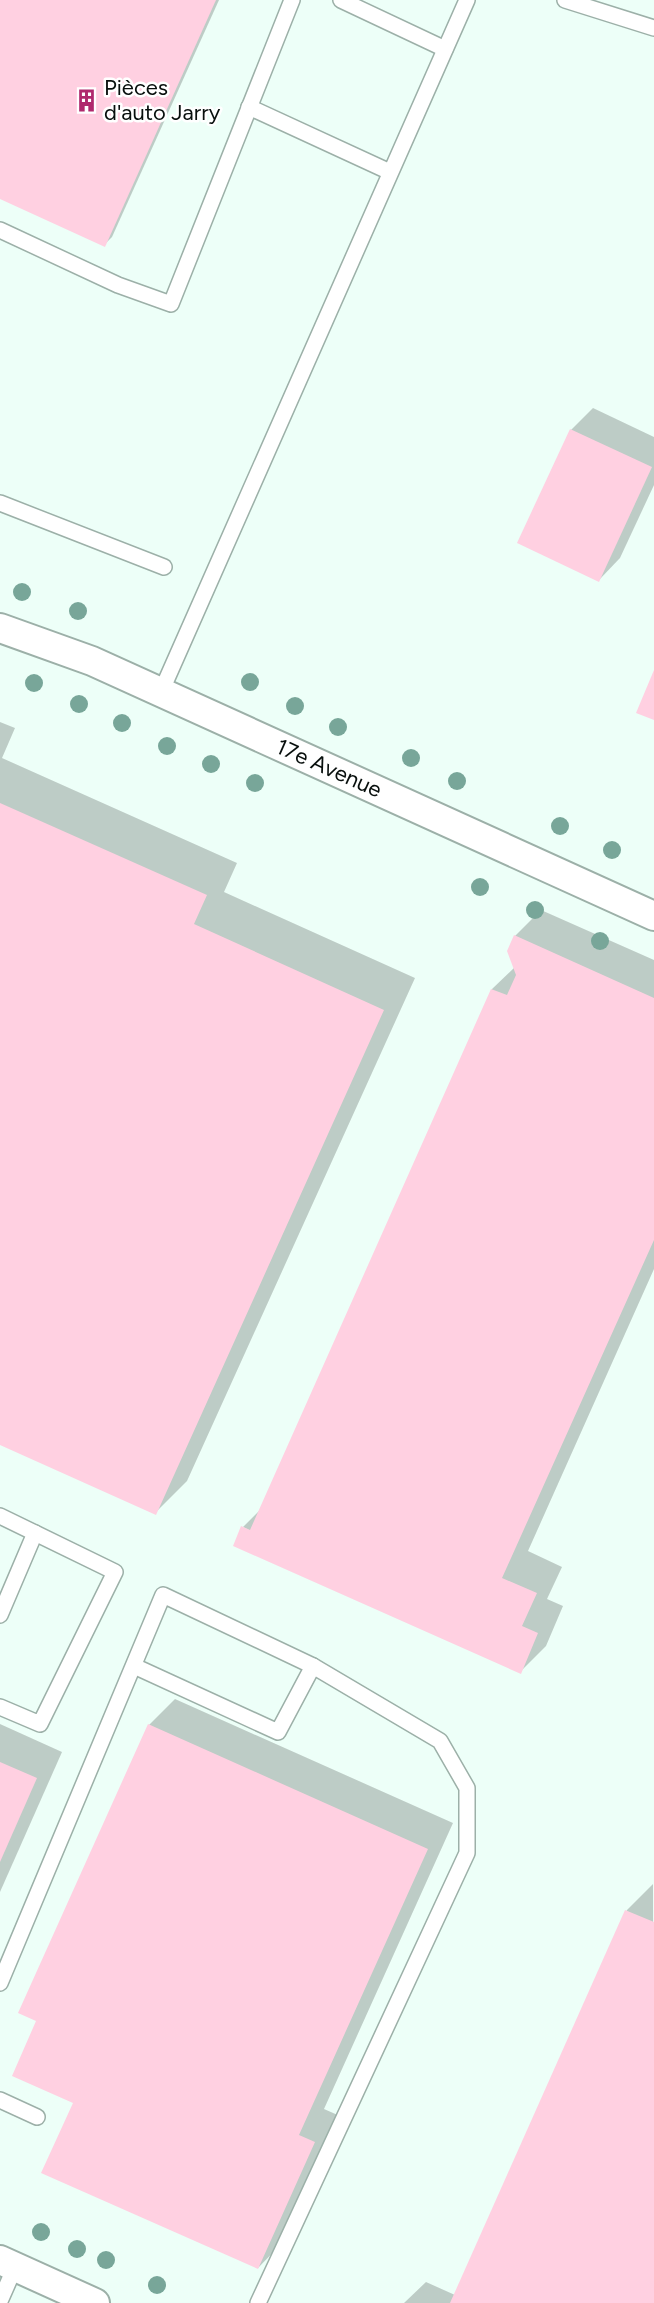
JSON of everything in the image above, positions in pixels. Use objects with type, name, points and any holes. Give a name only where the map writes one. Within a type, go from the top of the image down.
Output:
[{"type":"street","name":"17e Avenue","points":[[0,628],[92,661],[654,916]]},
{"type":"street","points":[[7,2264],[94,2303]]},
{"type":"lane","points":[[0,230],[118,285],[171,304],[292,0]]},
{"type":"lane","points":[[341,0],[445,49]]},
{"type":"lane","points":[[162,692],[467,0]]},
{"type":"lane","points":[[566,0],[654,28]]},
{"type":"lane","points":[[249,107],[390,172]]},
{"type":"lane","points":[[0,503],[164,567]]},
{"type":"lane","points":[[0,1516],[115,1572],[40,1724],[0,1707]]},
{"type":"lane","points":[[0,1615],[35,1533]]},
{"type":"lane","points":[[0,1983],[163,1595],[313,1666],[440,1741],[466,1788],[467,1853],[258,2303]]},
{"type":"lane","points":[[134,1666],[278,1732],[313,1666]]},
{"type":"lane","points":[[0,2100],[37,2117]]},
{"type":"lane","points":[[0,2301],[7,2264]]},
{"type":"building","name":"Pièces d'auto Jarry","points":[[0,0],[216,0],[105,247],[0,199]]},
{"type":"building","points":[[570,429],[652,467],[599,582],[517,543]]},
{"type":"building","points":[[654,670],[654,720],[636,713]]},
{"type":"building","points":[[0,803],[207,895],[194,924],[384,1010],[156,1515],[0,1445]]},
{"type":"building","points":[[514,935],[654,998],[654,1240],[502,1578],[537,1593],[522,1626],[538,1633],[521,1674],[233,1546],[241,1526],[250,1530],[491,989],[507,995],[516,975],[507,951]]},
{"type":"building","points":[[148,1724],[428,1849],[299,2135],[315,2142],[258,2269],[41,2173],[73,2103],[12,2076],[36,2021],[18,2013]]},
{"type":"building","points":[[0,1762],[37,1778],[0,1862]]},
{"type":"building","points":[[625,1910],[654,1922],[654,2303],[450,2303]]},
{"type":"place","name":"Pièces d'auto Jarry","points":[[86,100]]}]
